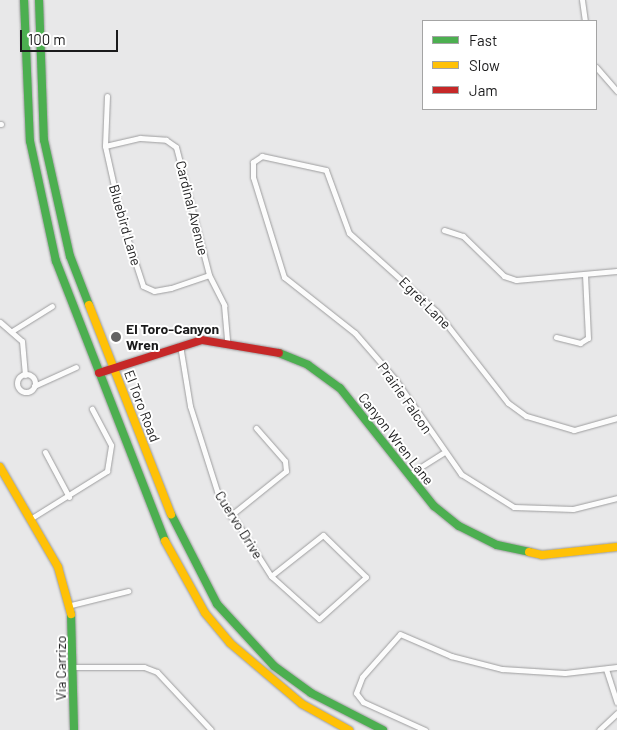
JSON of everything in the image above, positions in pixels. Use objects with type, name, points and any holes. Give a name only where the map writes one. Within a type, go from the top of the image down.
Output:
[{"type":"main road","name":"El Toro Road","points":[[24,0],[30,141],[41,203],[56,261],[166,541],[205,612],[264,676],[350,730]]},
{"type":"main road","name":"El Toro Road","points":[[38,0],[44,140],[55,200],[70,256],[178,534],[217,604],[274,666],[311,692],[383,730]]},
{"type":"main road","name":"Canyon Wren Lane","points":[[99,374],[114,367],[180,345],[227,340],[278,352],[308,365],[340,388],[408,475],[446,517],[497,545],[542,555],[617,547]]},
{"type":"main road","name":"Via Carrizo","points":[[0,467],[58,567],[71,605],[74,667],[74,730]]},
{"type":"street","points":[[582,0],[585,20]]},
{"type":"street","points":[[597,68],[617,91]]},
{"type":"street","name":"Bluebird Lane","points":[[107,96],[105,146],[122,222],[143,286],[154,290],[171,288],[209,276]]},
{"type":"street","name":"Cardinal Avenue","points":[[105,146],[140,138],[166,140],[176,147],[209,276],[224,305],[227,340]]},
{"type":"street","name":"Egret Lane","points":[[253,162],[262,156],[326,170],[349,233],[436,311],[508,403],[526,416],[574,430],[617,418]]},
{"type":"street","name":"Prairie Falcon","points":[[253,162],[252,177],[284,277],[355,333],[395,379],[443,453],[461,474],[514,507],[573,509],[617,498]]},
{"type":"street","points":[[444,230],[463,236],[489,263],[516,280],[617,272]]},
{"type":"street","points":[[556,338],[580,343],[588,338],[586,275]]},
{"type":"street","points":[[12,331],[52,306]]},
{"type":"street","points":[[0,322],[12,331],[24,346],[25,375]]},
{"type":"street","name":"Cuervo Drive","points":[[180,345],[190,406],[217,491],[230,516],[271,576],[315,616],[325,618],[366,577],[323,535],[271,576]]},
{"type":"street","points":[[25,375],[18,380],[20,390],[29,391],[34,386],[76,366]]},
{"type":"street","points":[[25,375],[33,380],[34,386]]},
{"type":"street","points":[[30,519],[69,497],[107,471],[111,445],[92,409]]},
{"type":"street","points":[[230,516],[286,471],[285,461],[256,428]]},
{"type":"street","points":[[45,452],[69,497]]},
{"type":"street","points":[[408,475],[443,453]]},
{"type":"street","points":[[71,605],[128,591]]},
{"type":"street","points":[[425,730],[360,699],[357,690],[362,676],[400,634],[451,656],[502,669],[565,673],[617,667]]},
{"type":"street","points":[[74,667],[144,667],[156,672],[211,730]]},
{"type":"street","points":[[606,669],[617,702]]},
{"type":"street","points":[[599,730],[617,713]]},
{"type":"traffic: fast","points":[[24,0],[30,141],[56,261],[165,541]]},
{"type":"traffic: fast","points":[[39,0],[44,140],[70,256],[89,305]]},
{"type":"traffic: fast","points":[[279,353],[308,365],[340,388],[434,506],[459,526],[497,545],[529,552]]},
{"type":"traffic: fast","points":[[171,514],[217,604],[274,666],[311,693],[383,730]]},
{"type":"traffic: fast","points":[[71,614],[74,730]]},
{"type":"traffic: slow","points":[[89,305],[171,514]]},
{"type":"traffic: slow","points":[[0,467],[58,567],[71,614]]},
{"type":"traffic: slow","points":[[165,541],[205,613],[230,643],[302,704],[349,730]]},
{"type":"traffic: slow","points":[[529,552],[542,555],[617,547]]},
{"type":"traffic: jam","points":[[99,373],[202,340],[279,353]]},
{"type":"place","name":"El Toro-Canyon Wren","points":[[116,337]]}]
